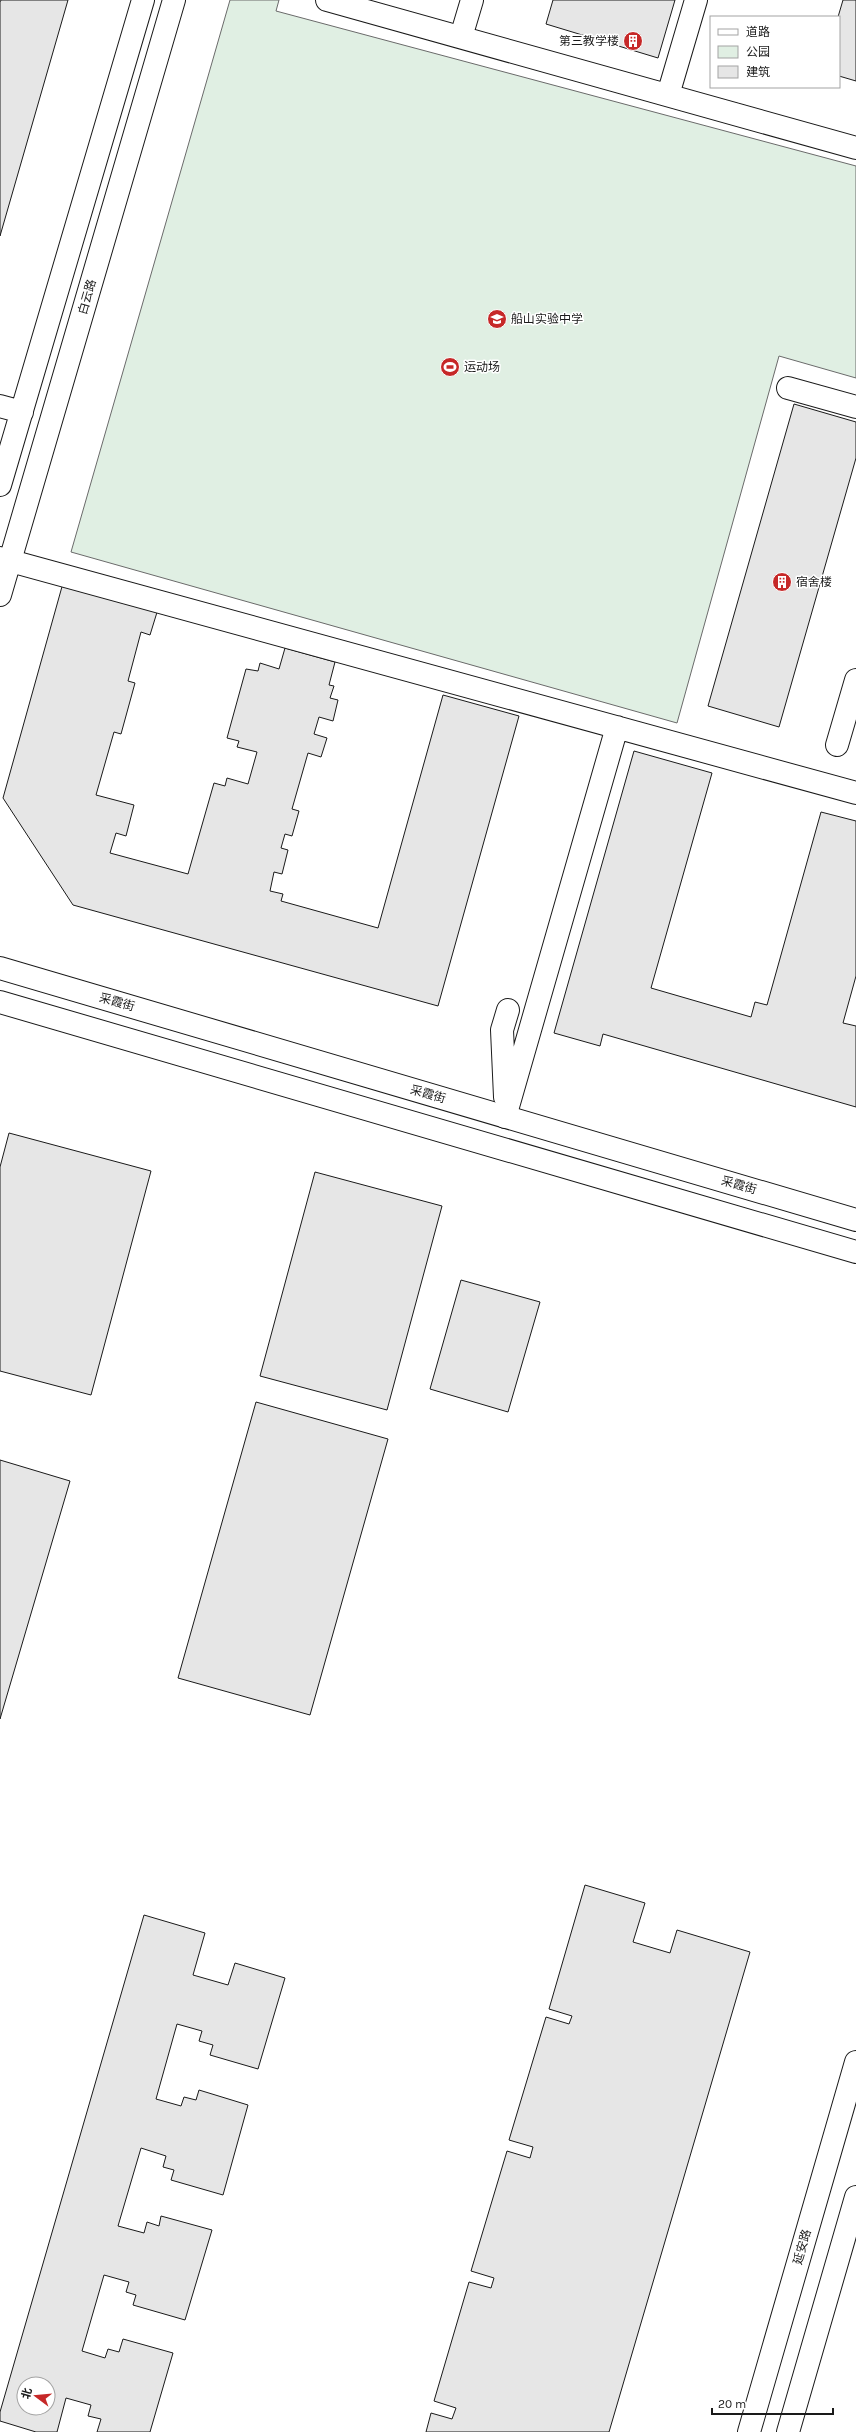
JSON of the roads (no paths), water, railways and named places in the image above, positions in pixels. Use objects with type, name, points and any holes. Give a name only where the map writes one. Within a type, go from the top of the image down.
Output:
[{"type":"street","points":[[0,485],[143,0]]},
{"type":"street","name":"白云路","points":[[0,595],[5,559],[174,0]]},
{"type":"street","points":[[327,0],[856,148]]},
{"type":"street","points":[[461,37],[472,0]]},
{"type":"street","points":[[668,95],[696,0]]},
{"type":"street","points":[[788,388],[856,407]]},
{"type":"street","points":[[0,406],[22,412]]},
{"type":"street","points":[[5,559],[856,793]]},
{"type":"street","points":[[837,745],[856,680]]},
{"type":"street","points":[[505,1116],[617,727]]},
{"type":"street","name":"采霞街","points":[[0,968],[856,1220]]},
{"type":"street","points":[[0,1002],[856,1252]]},
{"type":"street","points":[[505,1116],[502,1030],[508,1010]]},
{"type":"street","name":"延安路","points":[[749,2432],[856,2062]]},
{"type":"street","points":[[788,2432],[850,2238],[856,2197]]},
{"type":"place","name":"第三教学楼","points":[[633,41]]},
{"type":"place","name":"船山实验中学","points":[[497,319]]},
{"type":"place","name":"运动场","points":[[450,367]]},
{"type":"place","name":"宿舍楼","points":[[782,582]]}]
